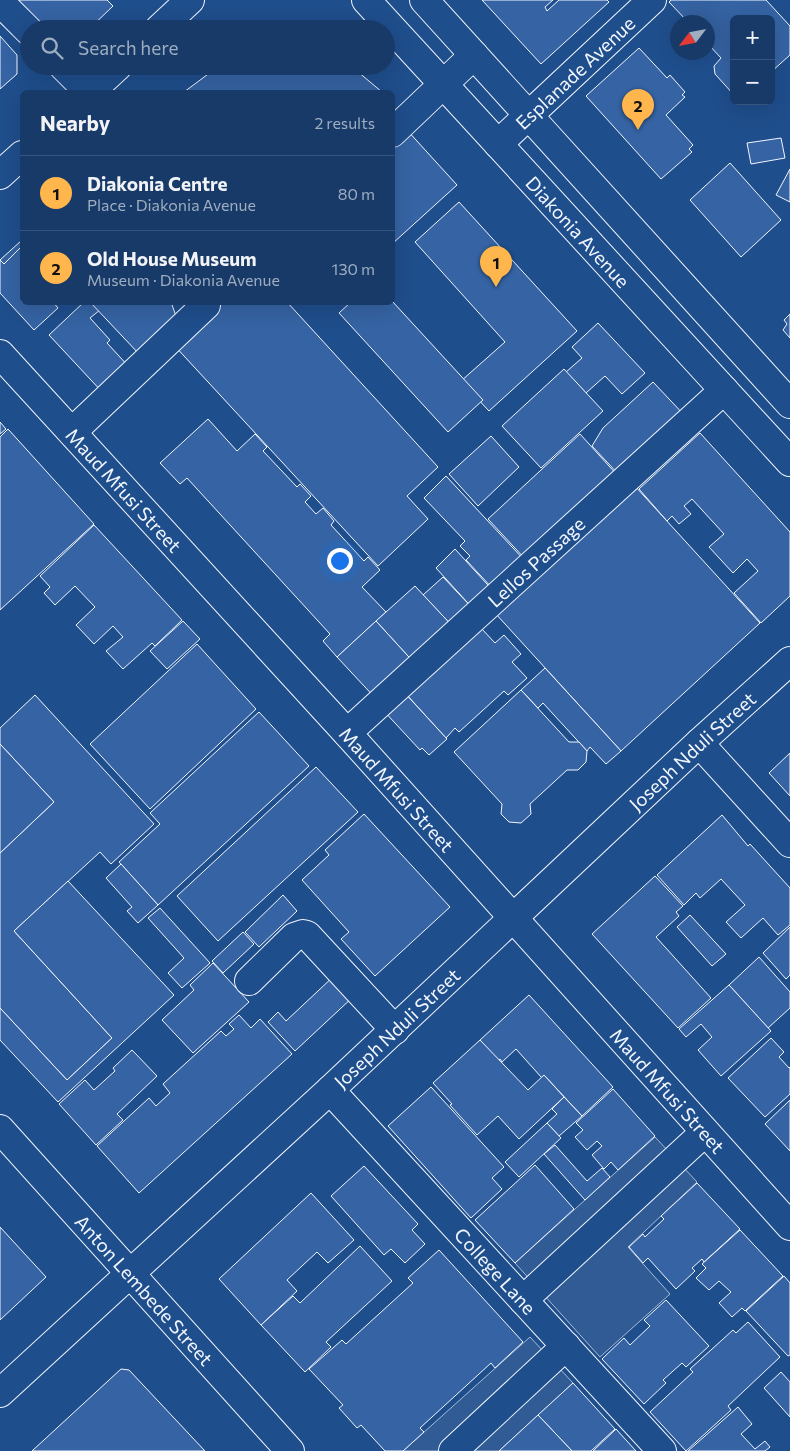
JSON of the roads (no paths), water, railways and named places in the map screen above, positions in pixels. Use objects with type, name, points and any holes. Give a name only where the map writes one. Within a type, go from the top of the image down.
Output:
[{"type":"street","points":[[169,20],[190,0]]},
{"type":"street","name":"Diakonia Avenue","points":[[366,0],[384,20]]},
{"type":"street","points":[[424,0],[790,404]]},
{"type":"street","name":"Esplanade Avenue","points":[[498,144],[652,0]]},
{"type":"street","points":[[0,2],[20,22]]},
{"type":"street","name":"Diakonia Avenue","points":[[395,32],[790,462]]},
{"type":"street","points":[[395,130],[474,56]]},
{"type":"street","points":[[73,75],[88,90]]},
{"type":"street","points":[[92,90],[108,75]]},
{"type":"street","points":[[0,175],[20,157]]},
{"type":"street","points":[[72,432],[206,305]]},
{"type":"street","points":[[692,355],[721,328]]},
{"type":"street","name":"Maud Mfusi Street","points":[[0,354],[347,733],[790,1226]]},
{"type":"street","name":"Lellos Passage","points":[[347,733],[724,390]]},
{"type":"street","name":"Joseph Nduli Street","points":[[0,1393],[395,1030],[699,743],[790,661]]},
{"type":"street","points":[[699,743],[790,843]]},
{"type":"street","points":[[249,981],[294,937],[303,934],[307,935],[395,1030]]},
{"type":"street","name":"College Lane","points":[[330,1090],[662,1451]]},
{"type":"street","name":"Anton Lembede Street","points":[[0,1129],[290,1451]]},
{"type":"street","points":[[523,1300],[705,1132]]},
{"type":"street","points":[[452,1451],[566,1346]]},
{"type":"place","name":"Old House Museum","points":[[638,130]]},
{"type":"place","name":"Diakonia Centre","points":[[496,287]]}]
